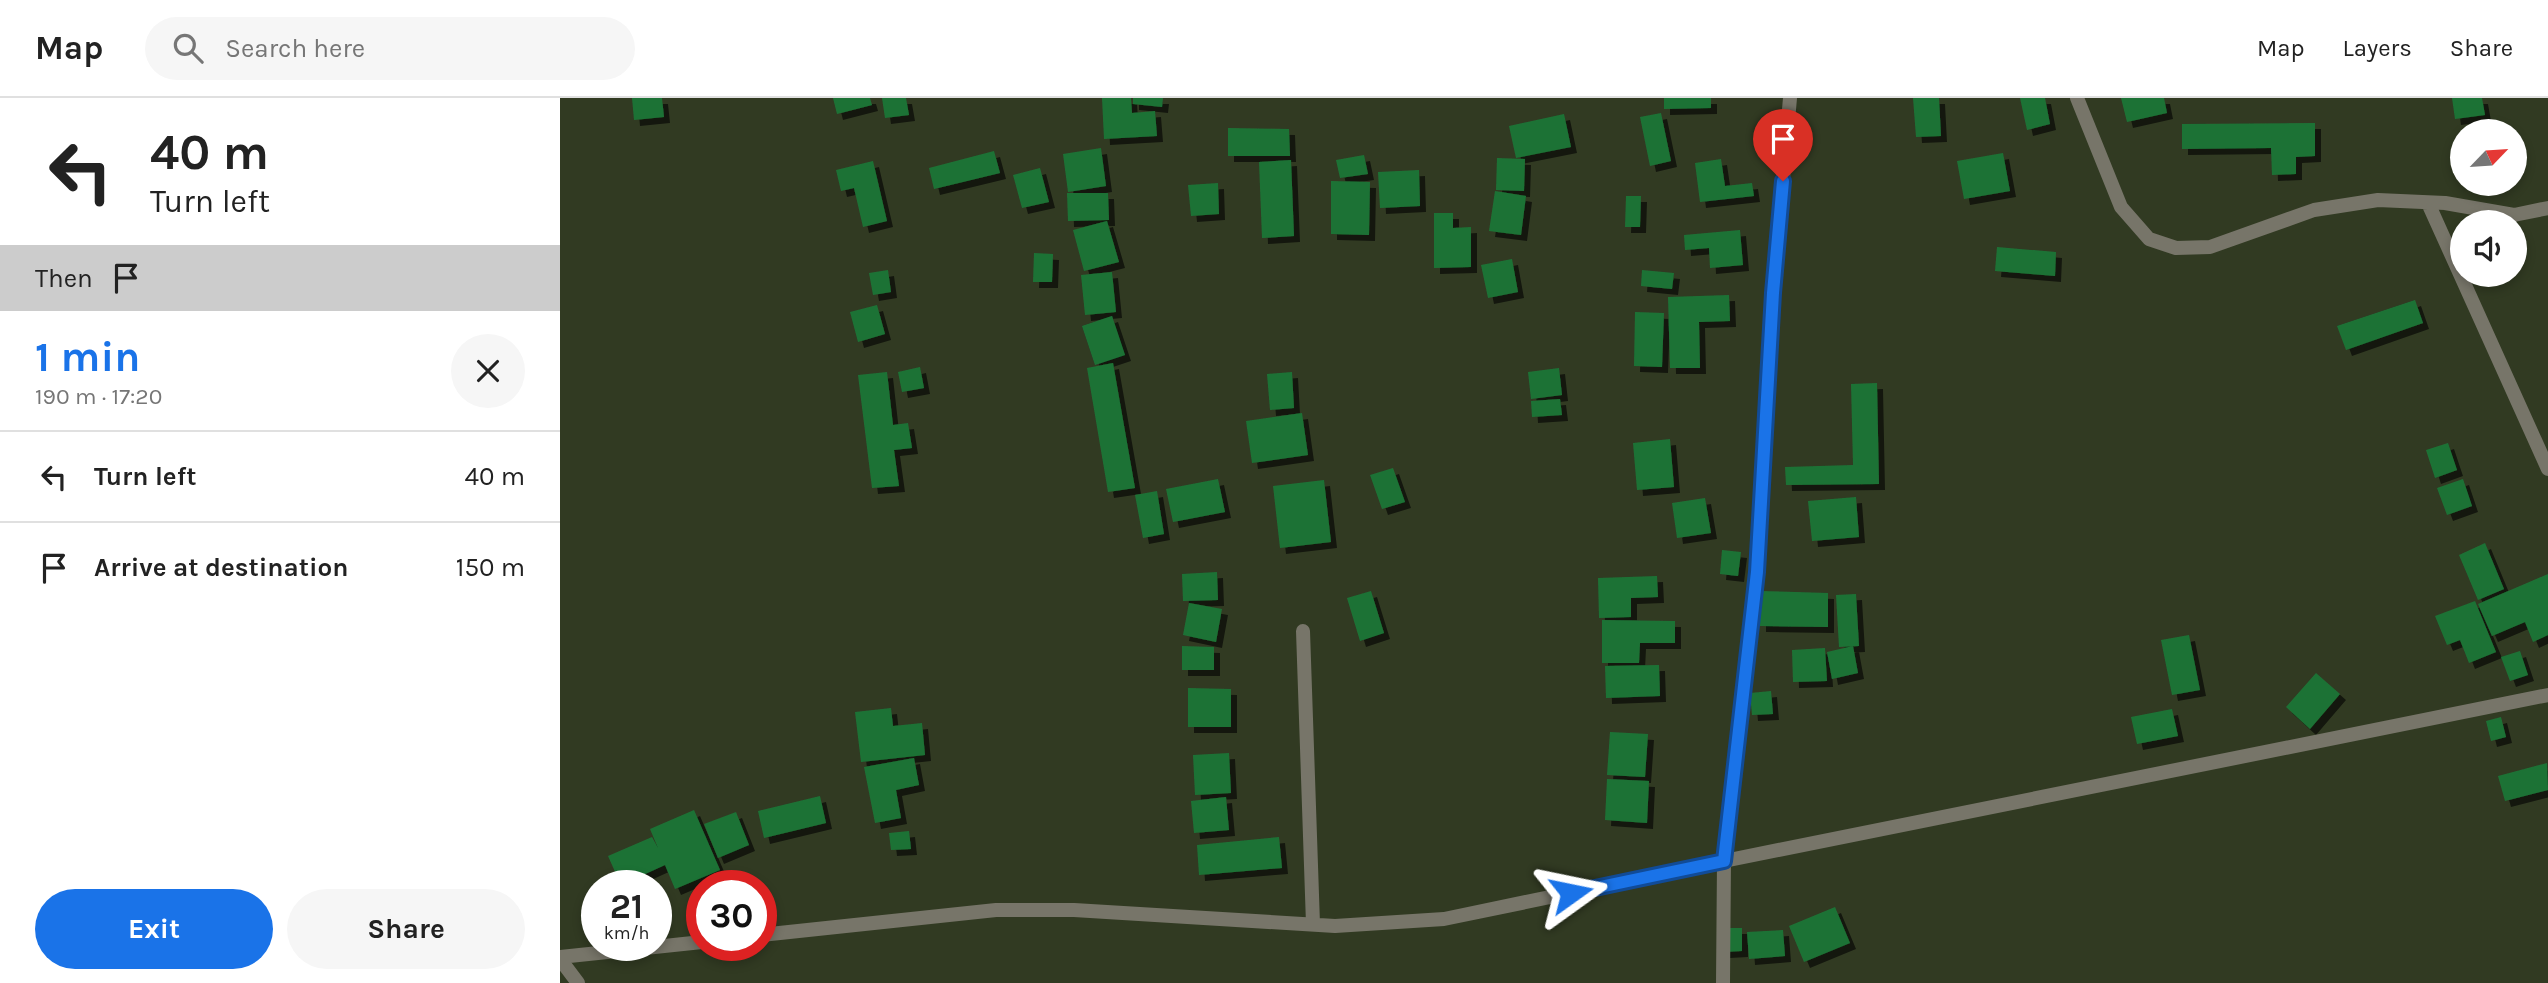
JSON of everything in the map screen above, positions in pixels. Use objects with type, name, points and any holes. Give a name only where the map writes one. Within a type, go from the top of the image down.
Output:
[{"type":"street","points":[[1723,983],[1724,861],[1757,572],[1773,293],[1790,98]]},
{"type":"street","points":[[2077,98],[2121,207],[2149,239],[2176,248],[2210,247],[2314,210],[2378,200],[2445,203],[2514,215],[2548,208]]},
{"type":"street","points":[[2428,203],[2548,469]]},
{"type":"street","points":[[1303,631],[1313,925]]},
{"type":"street","points":[[777,933],[996,910],[1074,910],[1335,926],[1444,919],[2548,695]]},
{"type":"street","points":[[578,983],[560,958],[686,944]]},
{"type":"building","points":[[632,98],[662,98],[664,117],[634,120]]},
{"type":"building","points":[[833,98],[870,98],[872,105],[837,114]]},
{"type":"building","points":[[882,98],[906,98],[909,115],[885,118]]},
{"type":"building","points":[[1102,98],[1131,98],[1132,113],[1155,111],[1157,136],[1104,139]]},
{"type":"building","points":[[1133,98],[1163,98],[1162,107],[1133,104]]},
{"type":"building","points":[[1664,98],[1711,98],[1711,108],[1664,109]]},
{"type":"building","points":[[1913,98],[1939,98],[1941,136],[1916,137]]},
{"type":"building","points":[[2020,98],[2045,98],[2050,124],[2027,130]]},
{"type":"building","points":[[2121,98],[2164,98],[2167,113],[2127,122]]},
{"type":"building","points":[[2452,98],[2482,98],[2485,115],[2455,119]]},
{"type":"building","points":[[1661,113],[1671,161],[1650,166],[1640,117]]},
{"type":"building","points":[[1564,114],[1571,147],[1516,158],[1509,126]]},
{"type":"building","points":[[2315,123],[2315,156],[2296,157],[2296,174],[2272,175],[2271,148],[2182,149],[2182,124]]},
{"type":"building","points":[[1228,128],[1289,129],[1290,156],[1228,156]]},
{"type":"building","points":[[1101,148],[1106,186],[1068,192],[1063,154]]},
{"type":"building","points":[[994,151],[1000,173],[934,189],[929,168]]},
{"type":"building","points":[[2003,153],[2010,191],[1964,199],[1957,161]]},
{"type":"building","points":[[1364,155],[1368,174],[1340,178],[1336,160]]},
{"type":"building","points":[[1497,158],[1525,159],[1524,191],[1496,190]]},
{"type":"building","points":[[1721,159],[1725,186],[1752,183],[1754,196],[1700,202],[1695,163]]},
{"type":"building","points":[[1291,160],[1294,236],[1262,238],[1259,162]]},
{"type":"building","points":[[873,161],[887,221],[863,227],[854,188],[841,191],[836,170]]},
{"type":"building","points":[[1040,168],[1049,202],[1022,208],[1013,175]]},
{"type":"building","points":[[1419,170],[1420,206],[1380,208],[1378,172]]},
{"type":"building","points":[[1331,181],[1370,182],[1369,235],[1331,234]]},
{"type":"building","points":[[1218,183],[1219,214],[1191,216],[1188,185]]},
{"type":"building","points":[[1495,191],[1526,196],[1521,235],[1489,231]]},
{"type":"building","points":[[1067,193],[1108,193],[1109,220],[1068,221]]},
{"type":"building","points":[[1626,196],[1641,196],[1640,227],[1625,227]]},
{"type":"building","points":[[1434,213],[1453,213],[1453,228],[1471,227],[1471,267],[1434,268]]},
{"type":"building","points":[[1107,221],[1119,262],[1084,271],[1073,230]]},
{"type":"building","points":[[1740,230],[1743,265],[1710,268],[1709,248],[1685,250],[1684,235]]},
{"type":"building","points":[[1997,247],[2056,252],[2055,276],[1995,271]]},
{"type":"building","points":[[1034,253],[1053,254],[1052,282],[1033,282]]},
{"type":"building","points":[[1512,259],[1518,292],[1488,298],[1481,265]]},
{"type":"building","points":[[888,270],[891,292],[873,295],[869,273]]},
{"type":"building","points":[[1642,270],[1674,273],[1672,289],[1641,286]]},
{"type":"building","points":[[1112,272],[1116,312],[1085,315],[1081,275]]},
{"type":"building","points":[[1729,295],[1730,321],[1699,322],[1700,368],[1670,368],[1668,297]]},
{"type":"building","points":[[2415,300],[2423,323],[2346,350],[2337,326]]},
{"type":"building","points":[[877,305],[885,334],[858,342],[850,312]]},
{"type":"building","points":[[1635,312],[1664,313],[1662,367],[1634,366]]},
{"type":"building","points":[[1112,316],[1125,355],[1095,365],[1082,326]]},
{"type":"building","points":[[1113,363],[1135,488],[1108,492],[1087,368]]},
{"type":"building","points":[[920,367],[924,388],[902,392],[898,372]]},
{"type":"building","points":[[1559,368],[1562,395],[1531,399],[1528,372]]},
{"type":"building","points":[[887,372],[893,425],[908,423],[912,448],[894,450],[899,486],[872,488],[858,375]]},
{"type":"building","points":[[1292,372],[1294,408],[1270,410],[1267,374]]},
{"type":"building","points":[[1877,383],[1879,484],[1786,485],[1785,467],[1853,465],[1851,384]]},
{"type":"building","points":[[1560,399],[1562,415],[1532,417],[1531,401]]},
{"type":"building","points":[[1302,413],[1308,455],[1252,463],[1246,421]]},
{"type":"building","points":[[1670,439],[1674,487],[1637,490],[1633,443]]},
{"type":"building","points":[[2448,443],[2457,470],[2435,478],[2426,450]]},
{"type":"building","points":[[1393,468],[1405,502],[1382,509],[1370,475]]},
{"type":"building","points":[[1218,479],[1225,512],[1173,522],[1166,489]]},
{"type":"building","points":[[2463,479],[2472,506],[2447,515],[2437,488]]},
{"type":"building","points":[[1324,480],[1331,542],[1280,548],[1273,486]]},
{"type":"building","points":[[1157,491],[1164,534],[1143,538],[1135,495]]},
{"type":"building","points":[[1856,497],[1859,537],[1812,541],[1808,501]]},
{"type":"building","points":[[1705,498],[1711,533],[1677,538],[1672,503]]},
{"type":"building","points":[[2485,543],[2504,589],[2478,600],[2459,555]]},
{"type":"building","points":[[1722,550],[1741,552],[1738,576],[1720,574]]},
{"type":"building","points":[[1217,572],[1218,600],[1183,601],[1182,574]]},
{"type":"building","points":[[2548,574],[2548,635],[2533,642],[2525,622],[2492,636],[2478,604]]},
{"type":"building","points":[[1657,576],[1658,597],[1631,598],[1631,617],[1599,618],[1598,578]]},
{"type":"building","points":[[1371,591],[1384,633],[1360,641],[1347,598]]},
{"type":"building","points":[[1760,591],[1828,593],[1828,627],[1760,626]]},
{"type":"building","points":[[1856,594],[1859,646],[1839,647],[1836,595]]},
{"type":"building","points":[[2475,601],[2496,652],[2469,663],[2460,640],[2447,645],[2435,616]]},
{"type":"building","points":[[1189,603],[1222,609],[1216,642],[1183,635]]},
{"type":"building","points":[[1602,620],[1675,621],[1675,643],[1640,643],[1639,663],[1602,663]]},
{"type":"building","points":[[2189,635],[2200,690],[2172,695],[2161,640]]},
{"type":"building","points":[[1182,646],[1214,647],[1214,670],[1182,670]]},
{"type":"building","points":[[1853,646],[1858,673],[1832,679],[1827,652]]},
{"type":"building","points":[[1825,648],[1827,681],[1793,682],[1792,650]]},
{"type":"building","points":[[2520,651],[2528,675],[2510,681],[2501,657]]},
{"type":"building","points":[[1659,665],[1660,696],[1606,698],[1605,666]]},
{"type":"building","points":[[2316,673],[2340,694],[2310,729],[2286,707]]},
{"type":"building","points":[[1188,688],[1231,689],[1231,727],[1188,727]]},
{"type":"building","points":[[1771,691],[1773,714],[1752,715],[1750,693]]},
{"type":"building","points":[[891,708],[893,726],[922,723],[925,755],[861,762],[855,712]]},
{"type":"building","points":[[2172,709],[2178,736],[2137,744],[2131,717]]},
{"type":"building","points":[[2501,717],[2506,737],[2491,741],[2486,721]]},
{"type":"building","points":[[1610,732],[1648,734],[1645,777],[1607,775]]},
{"type":"building","points":[[1229,753],[1231,793],[1195,795],[1193,755]]},
{"type":"building","points":[[914,758],[919,785],[896,790],[901,818],[875,823],[864,767]]},
{"type":"building","points":[[2547,763],[2548,790],[2505,801],[2498,776]]},
{"type":"building","points":[[1607,779],[1649,781],[1647,823],[1605,820]]},
{"type":"building","points":[[820,796],[826,823],[764,838],[758,811]]},
{"type":"building","points":[[1226,797],[1229,830],[1194,833],[1191,801]]},
{"type":"building","points":[[694,810],[720,870],[686,870],[686,884],[675,889],[672,870],[667,870],[665,865],[654,870],[614,870],[608,856],[652,837],[658,848],[650,829]]},
{"type":"building","points":[[736,812],[749,845],[718,858],[704,824]]},
{"type":"building","points":[[909,831],[911,849],[891,850],[889,833]]},
{"type":"building","points":[[1279,837],[1282,868],[1199,875],[1197,845]]},
{"type":"building","points":[[1835,907],[1850,943],[1804,962],[1789,926]]},
{"type":"building","points":[[1723,928],[1742,928],[1742,951],[1724,952]]},
{"type":"building","points":[[1783,930],[1785,956],[1749,959],[1747,932]]},
{"type":"route","points":[[1571,893],[1724,861],[1757,572],[1773,293],[1783,181]]}]
